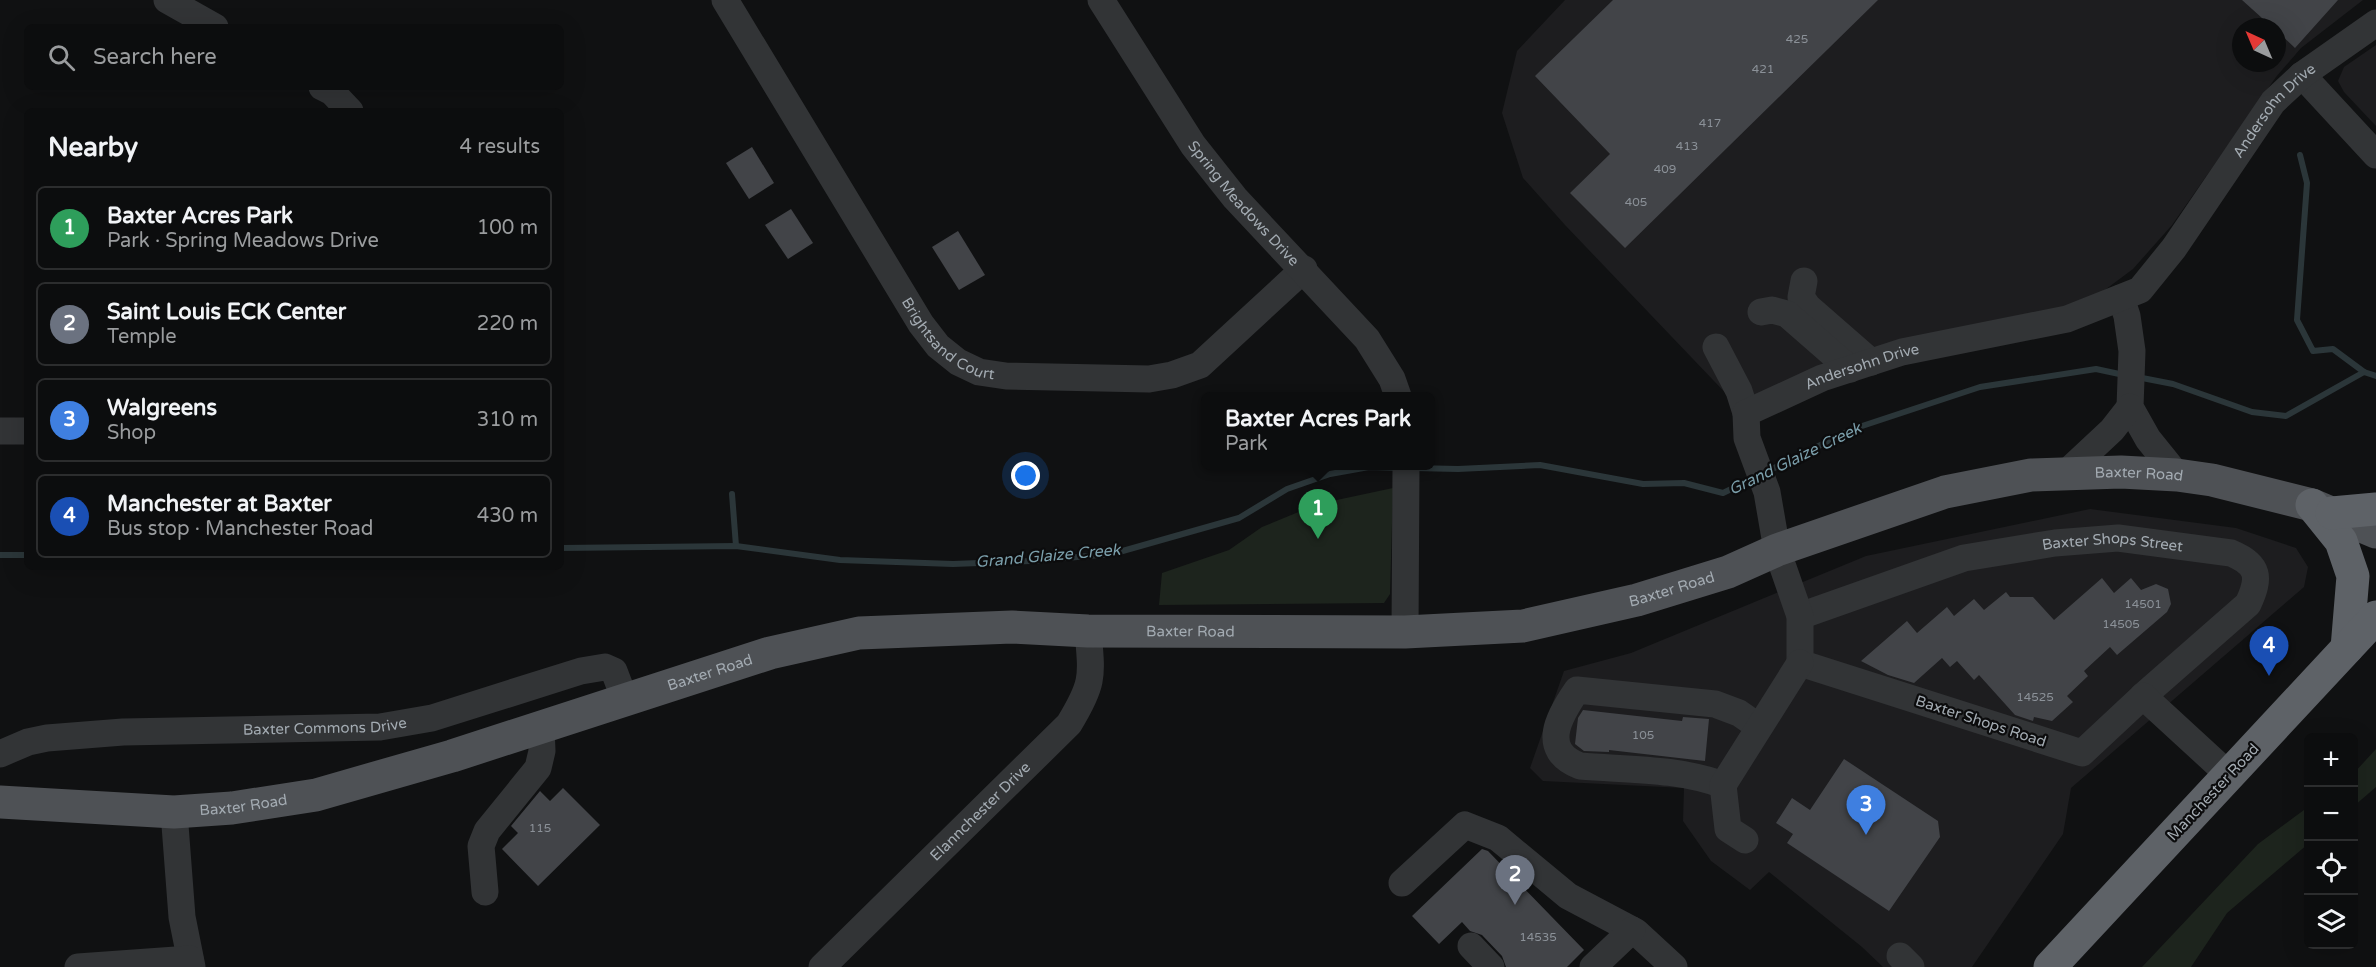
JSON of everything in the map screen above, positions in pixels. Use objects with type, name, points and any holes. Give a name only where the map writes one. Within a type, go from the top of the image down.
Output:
[{"type":"highway","points":[[2362,644],[2353,576],[2341,542],[2322,509],[2376,509]]},
{"type":"highway","name":"Manchester Road","points":[[2050,967],[2229,775],[2362,644],[2376,617]]},
{"type":"main road","name":"Baxter Road","points":[[0,802],[174,812],[232,808],[316,795],[540,727],[770,653],[860,633],[1012,627],[1088,631],[1405,632],[1523,626],[1637,600],[1728,572],[1777,550],[1945,492],[2011,477],[2067,472],[2121,472],[2177,475],[2212,480],[2322,509],[2376,532]]},
{"type":"street","points":[[167,0],[210,24]]},
{"type":"street","name":"Brightsand Court","points":[[725,0],[921,324],[938,346],[958,362],[978,372],[1138,379],[1172,375],[1200,365],[1304,269]]},
{"type":"street","name":"Spring Meadows Drive","points":[[1101,0],[1193,145],[1235,198],[1304,269],[1367,339],[1392,379],[1397,392]]},
{"type":"street","name":"Andersohn Drive","points":[[1746,425],[1822,378],[1939,343],[1980,338],[2067,319],[2140,290],[2156,273],[2273,102],[2302,75],[2376,22]]},
{"type":"street","points":[[2302,75],[2376,155]]},
{"type":"street","points":[[328,90],[347,108]]},
{"type":"street","points":[[1804,281],[1801,297],[1860,366]]},
{"type":"street","points":[[2121,298],[2127,316],[2132,351],[2130,407],[2148,439],[2177,475]]},
{"type":"street","points":[[1761,312],[1772,310],[1786,314],[1860,366]]},
{"type":"street","points":[[1716,347],[1739,391],[1746,425],[1767,492],[1777,550],[1800,616],[1800,663],[1722,785],[1728,828],[1745,840]]},
{"type":"street","points":[[2067,472],[2112,430],[2130,407]]},
{"type":"street","points":[[0,431],[24,431]]},
{"type":"street","points":[[1405,632],[1406,470]]},
{"type":"street","name":"Baxter Shops Street","points":[[1800,616],[1964,558],[2055,543],[2118,538],[2231,553],[2246,560],[2255,571],[2256,579],[2256,587],[2248,604],[2143,696]]},
{"type":"street","name":"Elannchester Drive","points":[[822,967],[1069,724],[1089,686],[1091,671],[1088,631]]},
{"type":"street","name":"Baxter Shops Road","points":[[1800,663],[2082,753],[2143,696]]},
{"type":"street","name":"Baxter Commons Drive","points":[[0,754],[28,741],[123,732],[380,727],[432,718],[581,671],[605,667],[614,671],[625,700]]},
{"type":"street","points":[[1722,785],[1699,776],[1681,773],[1580,766],[1568,762],[1556,746],[1560,717],[1577,690],[1715,704],[1739,713],[1760,727]]},
{"type":"street","points":[[2143,696],[2229,775]]},
{"type":"street","points":[[485,892],[481,846],[487,831],[538,768],[542,751],[540,727]]},
{"type":"street","points":[[78,967],[191,963],[182,917],[174,812]]},
{"type":"street","points":[[1402,883],[1465,825],[1498,838],[1568,896],[1632,930],[1674,967]]},
{"type":"street","points":[[1593,967],[1632,930]]},
{"type":"street","points":[[1471,946],[1491,967]]},
{"type":"shaded area","points":[[1565,0],[2363,0],[2301,48],[2286,65],[2286,18],[2232,18],[2232,72],[2280,72],[2172,225],[2133,269],[2090,301],[1735,403],[1523,178],[1502,113],[1517,51]]},
{"type":"shaded area","points":[[2376,45],[2376,126],[2344,92],[2338,81],[2344,67]]},
{"type":"shaded area","points":[[1393,488],[1390,594],[1384,603],[1159,605],[1162,573],[1229,550],[1262,527],[1318,504]]},
{"type":"shaded area","points":[[2090,509],[2236,528],[2296,548],[2308,567],[2304,587],[2071,788],[2063,834],[1972,967],[1883,967],[1862,947],[1769,872],[1750,890],[1711,861],[1683,821],[1684,788],[1543,781],[1530,768],[1564,671],[1631,653],[1866,556]]},
{"type":"shaded area","points":[[2376,749],[2376,787],[2358,803],[2358,787],[2358,769]]},
{"type":"shaded area","points":[[2304,810],[2304,847],[2227,913],[2191,967],[2142,967],[2258,844]]},
{"type":"building","points":[[1613,0],[1878,0],[1625,248],[1570,193],[1610,154],[1535,76]]},
{"type":"building","points":[[2242,0],[2338,0],[2295,48],[2286,40],[2286,18],[2262,18]]},
{"type":"building","points":[[752,147],[774,183],[749,199],[726,163]]},
{"type":"building","points":[[791,209],[813,243],[788,259],[765,225]]},
{"type":"building","points":[[958,231],[985,275],[959,290],[932,247]]},
{"type":"building","points":[[2102,578],[2114,593],[2131,578],[2141,590],[2156,584],[2168,589],[2171,604],[2167,612],[2117,655],[2110,647],[2084,671],[2088,676],[2067,696],[2073,702],[2052,721],[2034,717],[2033,721],[2015,715],[1979,675],[1974,680],[1957,661],[1950,667],[1942,658],[1914,683],[1888,675],[1861,661],[1907,621],[1917,633],[1947,607],[1954,616],[1974,599],[1984,610],[2006,592],[2010,597],[2033,597],[2054,620]]},
{"type":"building","points":[[1583,710],[1682,721],[1683,717],[1709,719],[1705,761],[1609,750],[1609,752],[1584,751],[1575,744],[1578,718]]},
{"type":"building","points":[[1844,759],[1938,821],[1940,837],[1889,911],[1787,843],[1793,834],[1776,823],[1792,798],[1810,810]]},
{"type":"building","points":[[563,788],[600,825],[538,886],[502,849],[518,833],[511,826],[540,791],[550,801]]},
{"type":"building","points":[[1482,849],[1488,851],[1584,950],[1567,967],[1506,967],[1502,956],[1482,935],[1470,931],[1462,922],[1439,944],[1412,916]]},
{"type":"waterway","points":[[2300,155],[2307,183],[2297,320],[2313,351],[2333,349],[2364,372]]},
{"type":"waterway","name":"Grand Glaize Creek","points":[[1766,472],[1853,429],[1980,387],[2096,369],[2124,375]]},
{"type":"waterway","name":"Grand Glaize Creek","points":[[2137,377],[2173,384],[2252,412],[2286,416],[2364,372],[2376,376]]},
{"type":"waterway","name":"Grand Glaize Creek","points":[[1435,468],[1540,465],[1643,484],[1684,483],[1723,493],[1754,478]]},
{"type":"waterway","name":"Grand Glaize Creek","points":[[564,548],[736,546],[840,560],[953,564],[1031,561],[1112,554],[1239,518],[1287,489],[1330,474],[1352,470]]},
{"type":"waterway","points":[[732,494],[736,546]]},
{"type":"waterway","name":"Grand Glaize Creek","points":[[0,555],[24,555]]},
{"type":"place","name":"Baxter Acres Park","points":[[1318,539]]},
{"type":"place","name":"Manchester at Baxter","points":[[2269,676]]},
{"type":"place","name":"Walgreens","points":[[1866,835]]},
{"type":"place","name":"Saint Louis ECK Center","points":[[1515,905]]}]
